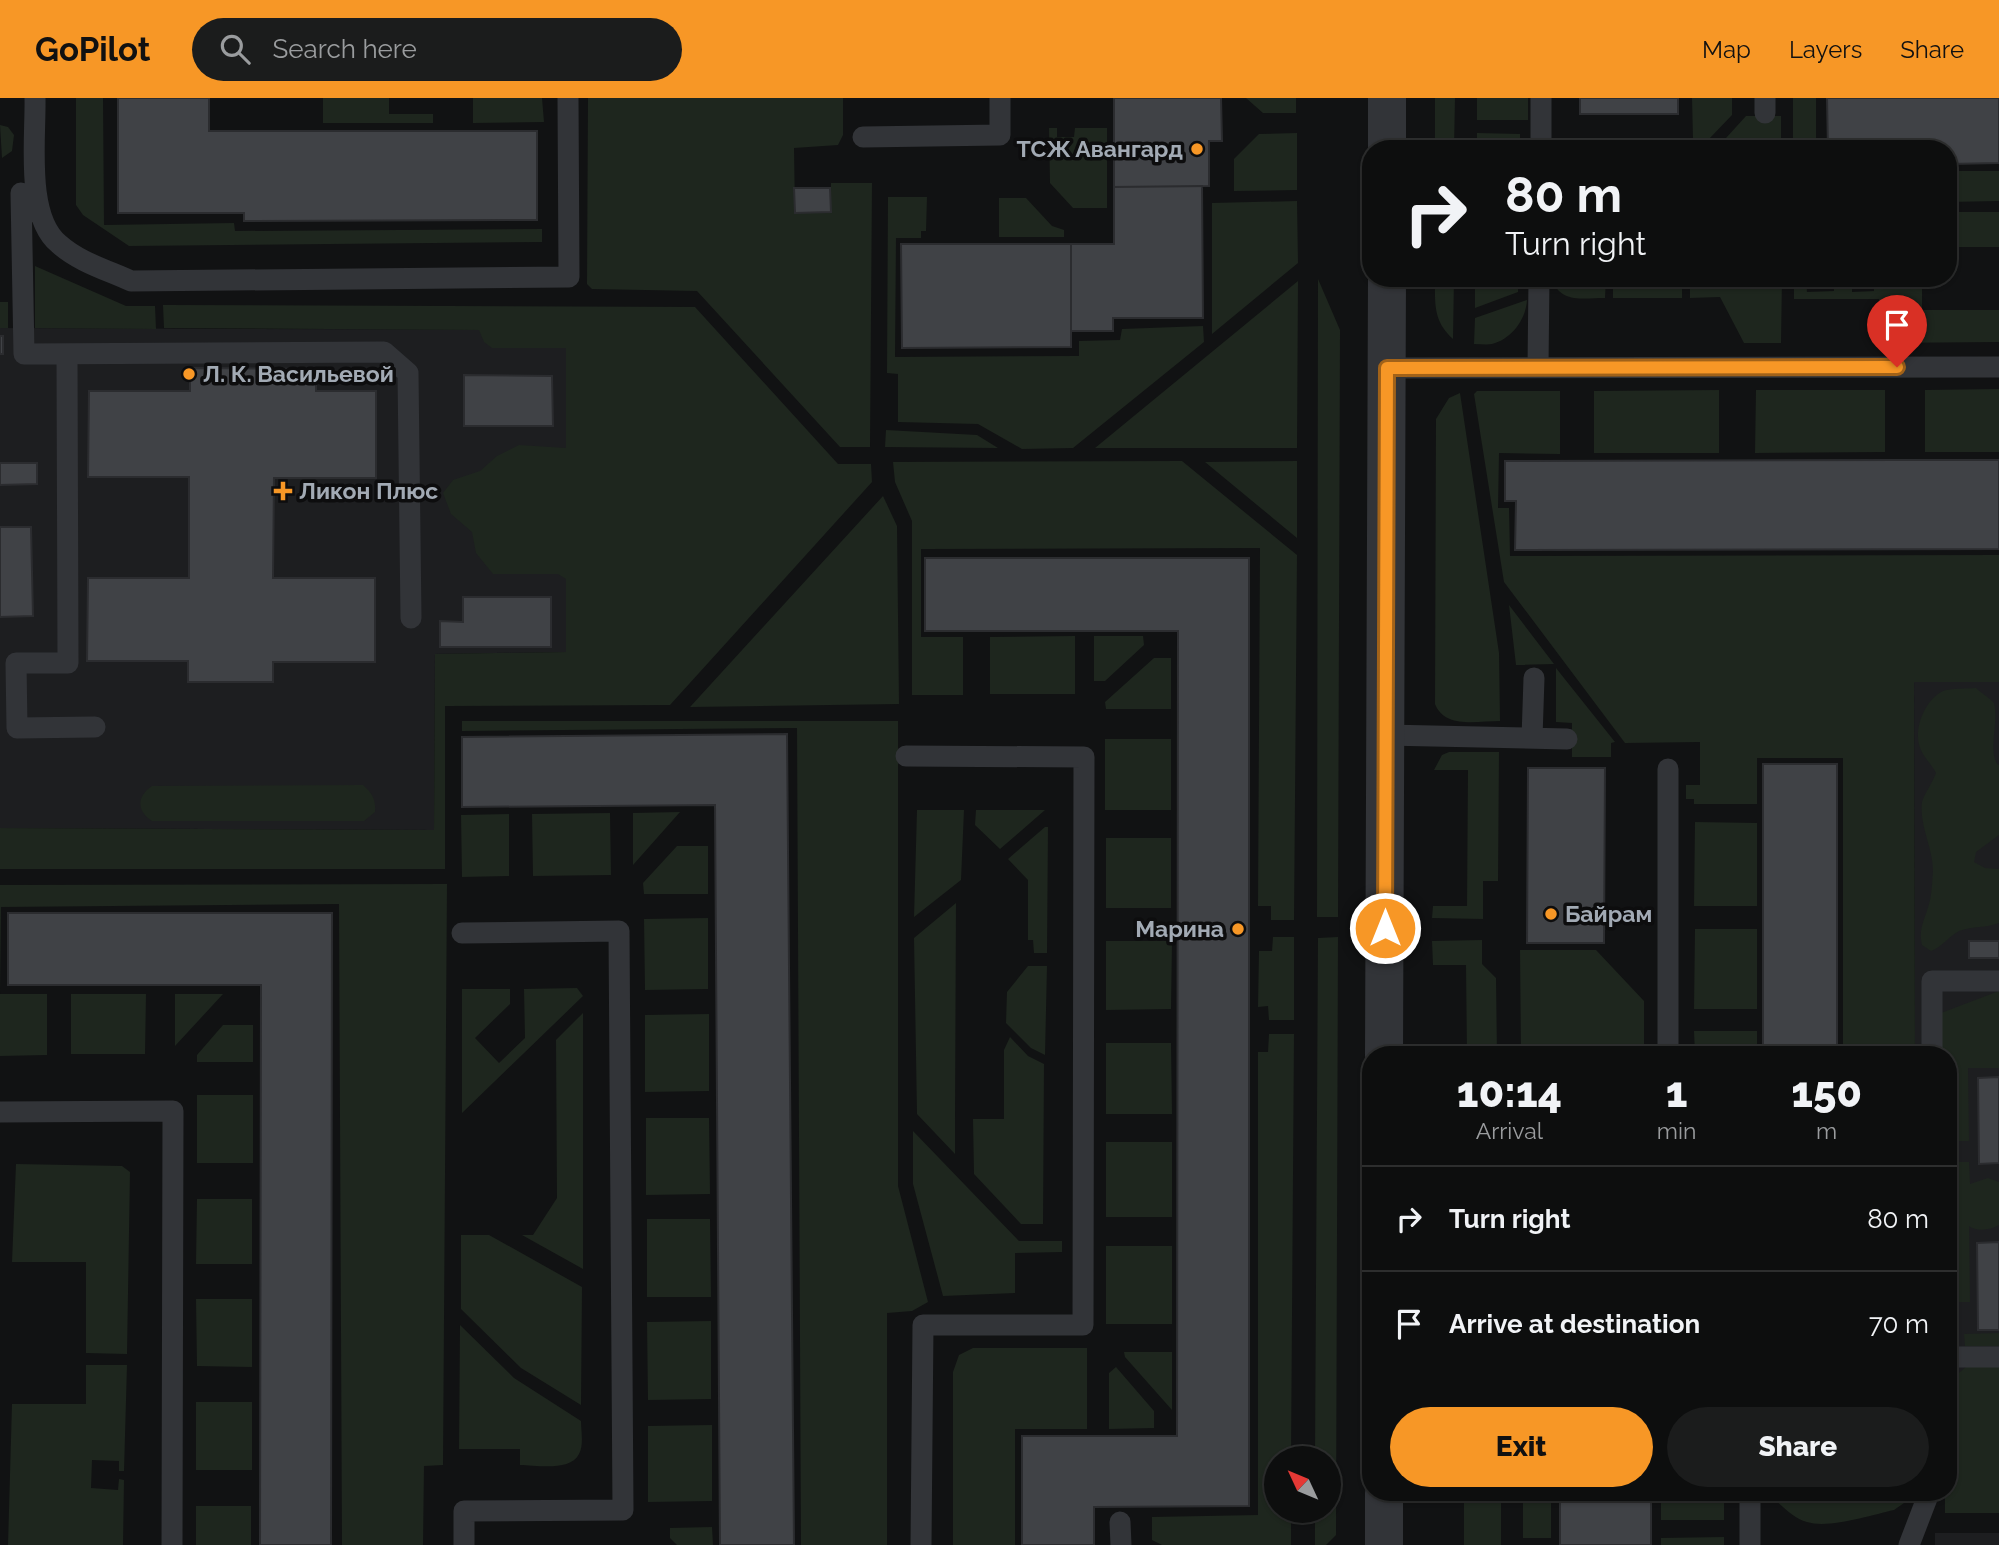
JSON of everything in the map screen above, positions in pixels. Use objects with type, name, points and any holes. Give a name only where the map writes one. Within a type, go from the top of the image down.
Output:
[{"type":"street","points":[[1387,98],[1387,140]]},
{"type":"street","points":[[1384,1046],[1387,287]]},
{"type":"street","points":[[1384,1501],[1384,1545]]},
{"type":"lane","points":[[36,98],[19,193],[24,354],[384,352],[408,373],[411,618]]},
{"type":"lane","points":[[19,193],[57,243],[81,259],[131,281],[569,277],[568,98]]},
{"type":"lane","points":[[863,137],[1000,135],[1000,98]]},
{"type":"lane","points":[[1541,98],[1541,140]]},
{"type":"lane","points":[[1538,367],[1539,287]]},
{"type":"lane","points":[[67,354],[68,663],[16,663],[16,728],[95,727]]},
{"type":"lane","points":[[1387,368],[1999,367]]},
{"type":"lane","points":[[1532,738],[1534,678]]},
{"type":"lane","points":[[1386,735],[1567,739]]},
{"type":"lane","points":[[906,757],[1084,757],[1083,1325],[923,1325],[921,1545]]},
{"type":"lane","points":[[1668,769],[1668,1046]]},
{"type":"lane","points":[[462,933],[619,931],[623,1496],[623,1510],[464,1511],[464,1545]]},
{"type":"lane","points":[[1932,1046],[1932,981],[1999,981]]},
{"type":"lane","points":[[0,1112],[173,1111],[172,1545]]},
{"type":"lane","points":[[1957,1357],[1999,1357]]},
{"type":"lane","points":[[1750,1501],[1750,1545]]},
{"type":"lane","points":[[1909,1545],[1926,1501]]},
{"type":"lane","points":[[1120,1522],[1121,1545]]},
{"type":"shaded area","points":[[76,98],[103,98],[104,225],[234,223],[235,231],[542,229],[542,242],[129,246],[83,215],[76,205]]},
{"type":"shaded area","points":[[323,98],[389,98],[389,114],[433,114],[433,123],[323,123]]},
{"type":"shaded area","points":[[473,98],[542,98],[544,122],[473,123]]},
{"type":"shaded area","points":[[588,98],[843,98],[843,135],[838,145],[794,148],[795,212],[831,212],[831,183],[872,183],[870,447],[840,447],[697,291],[592,289],[587,284]]},
{"type":"shaded area","points":[[1246,98],[1296,98],[1296,113],[1263,113]]},
{"type":"shaded area","points":[[1435,98],[1455,98],[1454,140],[1435,140]]},
{"type":"shaded area","points":[[1477,98],[1528,98],[1528,120],[1477,120]]},
{"type":"shaded area","points":[[1692,98],[1732,98],[1732,115],[1709,139],[1693,139]]},
{"type":"shaded area","points":[[1793,98],[1816,98],[1816,140],[1793,140]]},
{"type":"shaded area","points":[[1746,116],[1781,116],[1781,140],[1724,140]]},
{"type":"shaded area","points":[[0,125],[8,127],[14,135],[12,151],[2,158]]},
{"type":"shaded area","points":[[1049,128],[1057,128],[1057,137],[1074,137],[1075,128],[1107,128],[1107,208],[1073,208],[1050,183]]},
{"type":"shaded area","points":[[1297,133],[1297,190],[1234,191],[1234,159],[1259,134]]},
{"type":"shaded area","points":[[1477,133],[1520,134],[1520,140],[1477,140]]},
{"type":"shaded area","points":[[1957,171],[1999,171],[1999,201],[1957,202]]},
{"type":"shaded area","points":[[888,197],[927,197],[926,231],[921,231],[921,238],[896,238],[895,357],[1079,356],[1079,341],[1120,340],[1122,329],[1203,326],[1204,342],[1073,448],[1022,449],[978,424],[898,422],[898,374],[887,373]]},
{"type":"shaded area","points":[[999,198],[1026,198],[1052,226],[1064,230],[1064,237],[999,237]]},
{"type":"shaded area","points":[[1297,201],[1298,263],[1212,334],[1212,203]]},
{"type":"shaded area","points":[[1957,212],[1999,212],[1999,247],[1957,247]]},
{"type":"shaded area","points":[[35,266],[126,306],[155,306],[156,329],[35,328]]},
{"type":"shaded area","points":[[1318,279],[1340,330],[1338,917],[1317,917]]},
{"type":"shaded area","points":[[1298,281],[1297,448],[1095,448]]},
{"type":"shaded area","points":[[1435,287],[1454,287],[1453,339],[1442,326],[1435,304]]},
{"type":"shaded area","points":[[1475,287],[1518,287],[1518,292],[1475,308]]},
{"type":"shaded area","points":[[1556,287],[1606,287],[1605,298],[1573,298]]},
{"type":"shaded area","points":[[1613,287],[1682,287],[1682,298],[1613,298]]},
{"type":"shaded area","points":[[1690,287],[1782,287],[1781,343],[1744,343],[1720,297],[1690,298]]},
{"type":"shaded area","points":[[1794,287],[1807,287],[1807,292],[1852,287],[1852,292],[1874,291],[1874,287],[1922,287],[1922,310],[1999,310],[1999,342],[1880,343],[1879,299],[1794,299]]},
{"type":"shaded area","points":[[1527,300],[1521,321],[1506,338],[1492,344],[1474,344],[1475,318]]},
{"type":"shaded area","points":[[0,302],[8,302],[8,328],[0,328]]},
{"type":"shaded area","points":[[163,305],[695,307],[838,464],[871,464],[872,482],[670,705],[445,706],[445,869],[0,869],[0,828],[434,830],[435,654],[566,652],[566,579],[558,574],[493,574],[476,553],[472,532],[451,514],[443,493],[453,480],[480,471],[497,456],[519,445],[566,448],[566,348],[492,348],[484,342],[479,330],[164,328]]},
{"type":"shaded area","name":"Ликон Плюс","points":[[0,328],[566,330],[566,652],[435,654],[434,830],[0,828]]},
{"type":"shaded area","points":[[1999,389],[1999,452],[1925,452],[1925,390]]},
{"type":"shaded area","points":[[1719,390],[1719,453],[1594,453],[1594,391]]},
{"type":"shaded area","points":[[1756,390],[1885,390],[1885,452],[1755,453]]},
{"type":"shaded area","points":[[1477,391],[1560,391],[1560,454],[1499,453],[1498,508],[1509,508],[1510,556],[1999,555],[1999,682],[1914,682],[1915,1046],[1843,1046],[1843,758],[1757,758],[1757,804],[1694,804],[1694,799],[1686,799],[1686,785],[1700,785],[1700,742],[1625,743],[1504,582],[1474,394]]},
{"type":"shaded area","points":[[1460,393],[1499,653],[1500,721],[1454,720],[1440,712],[1435,704],[1436,419],[1449,398]]},
{"type":"shaded area","points":[[886,430],[977,435],[998,448],[885,447]]},
{"type":"shaded area","points":[[1182,461],[1297,555],[1294,920],[1271,920],[1271,906],[1258,906],[1260,548],[921,549],[921,637],[963,637],[963,695],[912,695],[912,521],[895,482],[893,462]]},
{"type":"shaded area","points":[[1297,461],[1297,538],[1205,462]]},
{"type":"shaded area","points":[[883,496],[897,526],[899,704],[690,707]]},
{"type":"shaded area","points":[[1509,605],[1554,664],[1516,665]]},
{"type":"shaded area","points":[[1075,636],[1075,694],[990,694],[990,637]]},
{"type":"shaded area","points":[[1094,636],[1143,636],[1144,645],[1105,681],[1094,681]]},
{"type":"shaded area","points":[[1154,658],[1171,658],[1171,709],[1106,709],[1105,702]]},
{"type":"shaded area","points":[[1556,668],[1615,742],[1611,743],[1611,757],[1572,757],[1572,723],[1556,722]]},
{"type":"shaded area","points":[[1914,682],[1999,682],[1999,1484],[1957,1484],[1957,1046],[1915,1046]]},
{"type":"shaded area","points":[[1976,688],[1994,703],[1993,751],[1999,765],[1999,835],[1976,852],[1974,862],[1985,868],[1999,869],[1999,923],[1959,931],[1931,951],[1922,945],[1921,939],[1921,929],[1931,896],[1933,871],[1922,811],[1923,799],[1936,773],[1921,750],[1919,726],[1925,709],[1936,695],[1946,690]]},
{"type":"shaded area","points":[[462,721],[898,721],[898,1186],[928,1302],[912,1311],[887,1313],[887,1545],[801,1545],[797,728],[462,731]]},
{"type":"shaded area","points":[[1105,739],[1171,739],[1171,810],[1105,810]]},
{"type":"shaded area","points":[[1449,752],[1499,752],[1498,881],[1483,881],[1483,919],[1432,918],[1433,906],[1467,906],[1468,770],[1434,770],[1442,755]]},
{"type":"shaded area","points":[[363,785],[375,803],[375,812],[364,821],[152,821],[143,813],[140,804],[143,794],[152,786]]},
{"type":"shaded area","points":[[917,810],[964,810],[961,880],[914,917]]},
{"type":"shaded area","points":[[976,810],[1045,810],[1000,849],[975,825]]},
{"type":"shaded area","points":[[680,812],[633,865],[633,813]]},
{"type":"shaded area","points":[[610,813],[611,875],[533,876],[532,814]]},
{"type":"shaded area","points":[[509,814],[509,876],[462,877],[461,815]]},
{"type":"shaded area","points":[[1695,822],[1757,823],[1757,906],[1694,906]]},
{"type":"shaded area","points":[[1048,827],[1047,953],[1034,953],[1033,940],[1028,940],[1028,880],[1008,859]]},
{"type":"shaded area","points":[[1106,838],[1171,838],[1171,908],[1106,908]]},
{"type":"shaded area","points":[[677,846],[708,846],[708,894],[644,894],[643,883]]},
{"type":"shaded area","points":[[447,884],[443,1465],[424,1466],[423,1545],[342,1545],[339,904],[1,907],[0,994],[0,885]]},
{"type":"shaded area","points":[[956,903],[955,1154],[917,1114],[914,938]]},
{"type":"shaded area","points":[[708,918],[708,989],[645,990],[644,919]]},
{"type":"shaded area","points":[[1695,929],[1757,929],[1757,1009],[1694,1009]]},
{"type":"shaded area","points":[[1273,937],[1294,937],[1294,1020],[1269,1020],[1268,1006],[1258,1007],[1259,951],[1272,951]]},
{"type":"shaded area","points":[[1338,937],[1336,1446],[1315,1446],[1318,938]]},
{"type":"shaded area","points":[[1482,940],[1482,964],[1496,978],[1497,1046],[1467,1046],[1466,965],[1433,965],[1432,941]]},
{"type":"shaded area","points":[[1106,941],[1172,941],[1171,1009],[1106,1010]]},
{"type":"shaded area","points":[[1520,950],[1596,950],[1644,1001],[1644,1046],[1521,1046]]},
{"type":"shaded area","points":[[1028,966],[1047,966],[1045,1055],[1031,1048],[1006,1023],[1007,992]]},
{"type":"shaded area","points":[[577,988],[583,996],[462,1113],[462,989],[510,989],[510,1004],[475,1038],[499,1063],[525,1038],[524,989]]},
{"type":"shaded area","points":[[1999,991],[1999,1068],[1968,1068],[1969,1141],[1957,1141],[1957,1046],[1942,1046],[1941,1013]]},
{"type":"shaded area","points":[[0,994],[47,994],[47,1055],[0,1056]]},
{"type":"shaded area","points":[[71,994],[146,994],[145,1054],[71,1054]]},
{"type":"shaded area","points":[[175,994],[223,994],[175,1046]]},
{"type":"shaded area","points":[[583,1013],[583,1269],[522,1235],[533,1235],[557,1198],[556,1040]]},
{"type":"shaded area","points":[[709,1014],[709,1091],[645,1092],[645,1015]]},
{"type":"shaded area","points":[[223,1025],[253,1025],[253,1062],[197,1062],[197,1055]]},
{"type":"shaded area","points":[[1694,1031],[1757,1031],[1757,1046],[1695,1046]]},
{"type":"shaded area","points":[[1269,1034],[1294,1034],[1291,1446],[1264,1446],[1264,1523],[1291,1523],[1291,1545],[1162,1545],[1152,1540],[1152,1517],[1258,1515],[1258,1052],[1268,1052]]},
{"type":"shaded area","points":[[1010,1037],[1028,1056],[1044,1064],[1043,1224],[1021,1224],[974,1174],[973,1119],[1004,1119],[1004,1050]]},
{"type":"shaded area","points":[[1106,1043],[1171,1043],[1172,1114],[1106,1114]]},
{"type":"shaded area","points":[[197,1095],[253,1095],[253,1163],[197,1163]]},
{"type":"shaded area","points":[[646,1118],[709,1118],[710,1194],[646,1195]]},
{"type":"shaded area","points":[[913,1131],[1019,1241],[1062,1241],[1062,1252],[1015,1253],[1015,1293],[943,1296],[913,1184]]},
{"type":"shaded area","points":[[1106,1142],[1172,1142],[1172,1217],[1106,1217]]},
{"type":"shaded area","points":[[1957,1162],[1969,1162],[1970,1184],[1988,1178],[1999,1182],[1999,1225],[1984,1230],[1969,1226],[1970,1302],[1957,1302]]},
{"type":"shaded area","points":[[16,1164],[122,1166],[130,1172],[127,1354],[86,1353],[86,1262],[12,1262]]},
{"type":"shaded area","points":[[197,1199],[252,1199],[252,1264],[196,1264]]},
{"type":"shaded area","points":[[647,1219],[710,1219],[711,1297],[647,1297]]},
{"type":"shaded area","points":[[461,1235],[489,1235],[582,1287],[581,1405],[521,1368],[461,1309]]},
{"type":"shaded area","points":[[1106,1246],[1172,1246],[1172,1324],[1106,1324]]},
{"type":"shaded area","points":[[196,1299],[252,1299],[252,1367],[197,1366]]},
{"type":"shaded area","points":[[711,1321],[711,1399],[648,1400],[647,1322]]},
{"type":"shaded area","points":[[460,1325],[514,1378],[581,1421],[581,1446],[575,1460],[552,1466],[520,1465],[520,1449],[459,1449]]},
{"type":"shaded area","points":[[1999,1333],[1999,1346],[1965,1346],[1964,1334]]},
{"type":"shaded area","points":[[973,1348],[1087,1348],[1087,1429],[1015,1429],[1015,1545],[953,1545],[953,1372],[959,1355]]},
{"type":"shaded area","points":[[1124,1352],[1172,1352],[1172,1410],[1125,1357]]},
{"type":"shaded area","points":[[86,1365],[127,1365],[124,1471],[119,1471],[119,1461],[92,1460],[91,1488],[118,1490],[119,1479],[124,1480],[123,1545],[8,1545],[12,1404],[86,1404]]},
{"type":"shaded area","points":[[1116,1367],[1154,1411],[1154,1428],[1109,1429],[1109,1373]]},
{"type":"shaded area","points":[[1966,1367],[1999,1367],[1999,1513],[1945,1513],[1945,1501],[1957,1501],[1957,1374]]},
{"type":"shaded area","points":[[196,1402],[252,1402],[252,1470],[196,1470]]},
{"type":"shaded area","points":[[712,1425],[712,1501],[648,1502],[648,1426]]},
{"type":"shaded area","points":[[1464,1501],[1501,1501],[1501,1545],[1464,1545]]},
{"type":"shaded area","points":[[1523,1501],[1551,1501],[1551,1538],[1523,1538]]},
{"type":"shaded area","points":[[1661,1501],[1724,1501],[1724,1520],[1661,1520]]},
{"type":"shaded area","points":[[1776,1501],[1905,1501],[1894,1510],[1827,1524],[1801,1520]]},
{"type":"shaded area","points":[[196,1506],[251,1506],[251,1545],[196,1545]]},
{"type":"shaded area","points":[[1315,1523],[1336,1523],[1336,1535],[1326,1545],[1315,1545]]},
{"type":"shaded area","points":[[712,1527],[713,1545],[677,1545],[670,1538],[670,1528]]},
{"type":"shaded area","points":[[1935,1533],[1999,1533],[1999,1545],[1935,1545]]},
{"type":"shaded area","points":[[1724,1537],[1724,1545],[1661,1545],[1661,1538]]},
{"type":"building","points":[[118,98],[209,98],[209,131],[537,131],[537,220],[244,221],[244,213],[118,213]]},
{"type":"building","points":[[1114,98],[1221,98],[1222,141],[1209,141],[1209,186],[1114,187]]},
{"type":"building","points":[[1580,98],[1678,98],[1678,114],[1580,114]]},
{"type":"building","points":[[1827,98],[1999,98],[1999,163],[1957,164],[1957,140],[1828,140]]},
{"type":"building","points":[[1202,186],[1203,318],[1113,318],[1113,331],[1071,331],[1071,244],[1114,244],[1114,187]]},
{"type":"building","points":[[794,188],[830,188],[831,212],[795,213]]},
{"type":"building","points":[[901,244],[1071,244],[1071,347],[902,348]]},
{"type":"building","points":[[0,336],[3,336],[3,354],[0,354]]},
{"type":"building","points":[[190,368],[316,369],[316,391],[376,391],[376,478],[274,478],[273,578],[375,578],[375,662],[273,662],[273,682],[188,682],[188,661],[87,661],[88,578],[189,578],[189,477],[88,477],[89,391],[190,391]]},
{"type":"building","points":[[464,375],[552,376],[553,426],[464,426]]},
{"type":"building","points":[[1999,460],[1999,549],[1515,550],[1516,501],[1505,501],[1505,461]]},
{"type":"building","points":[[0,463],[37,463],[37,484],[0,485]]},
{"type":"building","points":[[0,527],[31,527],[33,616],[0,617]]},
{"type":"building","points":[[925,558],[1249,558],[1249,1506],[1094,1507],[1094,1545],[1022,1545],[1022,1436],[1177,1436],[1178,631],[925,631]]},
{"type":"building","points":[[463,597],[551,597],[551,647],[440,647],[440,621],[463,622]]},
{"type":"building","points":[[787,734],[794,1545],[720,1545],[715,805],[462,807],[462,737]]},
{"type":"building","points":[[1763,764],[1837,764],[1837,1046],[1763,1046]]},
{"type":"building","points":[[1528,768],[1605,768],[1604,943],[1527,943]]},
{"type":"building","points":[[8,913],[332,913],[331,1545],[260,1545],[261,985],[8,985]]},
{"type":"building","points":[[1969,941],[1999,941],[1999,958],[1969,958]]},
{"type":"building","points":[[1999,1077],[1999,1163],[1979,1164],[1978,1078]]},
{"type":"building","points":[[1999,1242],[1999,1330],[1978,1330],[1977,1243]]},
{"type":"building","points":[[1560,1501],[1651,1501],[1651,1545],[1560,1545]]},
{"type":"place","name":"ТСЖ Авангард","points":[[1197,149]]},
{"type":"place","name":"Л. К. Васильевой","points":[[189,374]]},
{"type":"place","name":"Ликон Плюс","points":[[283,491]]},
{"type":"place","name":"Байрам","points":[[1551,914]]},
{"type":"place","name":"Марина","points":[[1238,929]]},
{"type":"route","points":[[1385,928],[1387,368],[1897,367]]}]
